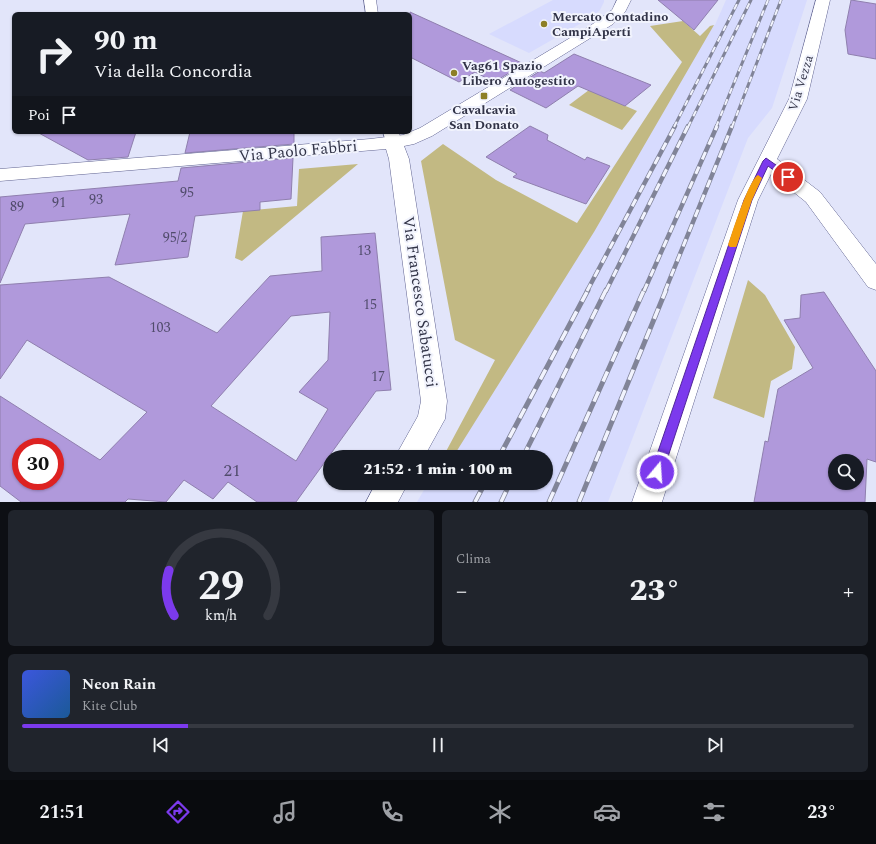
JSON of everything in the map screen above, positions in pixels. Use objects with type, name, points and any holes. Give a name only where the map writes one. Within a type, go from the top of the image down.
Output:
[{"type":"street","name":"Via Paolo Fabbri","points":[[0,175],[392,137],[412,138],[426,132],[615,16],[620,10],[624,0]]},
{"type":"street","name":"Via Vezza","points":[[647,502],[748,200],[798,99],[823,0]]},
{"type":"street","name":"Via Francesco Sabatucci","points":[[392,137],[398,159],[434,401],[431,419],[413,450]]},
{"type":"street","points":[[766,161],[813,197],[876,281]]},
{"type":"street","points":[[381,502],[389,490]]},
{"type":"lane","points":[[370,0],[372,12]]},
{"type":"shaded area","name":"Mercato Contadino CampiAperti","points":[[553,0],[604,0],[604,2],[600,10],[592,17],[529,53],[489,34]]},
{"type":"shaded area","points":[[726,0],[807,0],[772,108],[748,138],[608,502],[417,502],[424,490],[553,490],[553,450],[447,450],[626,147],[710,26],[715,25]]},
{"type":"shaded area","points":[[683,21],[700,36],[710,26],[714,25],[594,232],[457,450],[447,450],[495,360],[455,340],[421,161],[443,144],[496,180],[577,223],[682,62],[650,26]]},
{"type":"shaded area","points":[[589,90],[637,111],[622,130],[569,105]]},
{"type":"shaded area","points":[[358,164],[242,261],[235,258],[243,211],[297,206],[299,169]]},
{"type":"shaded area","points":[[748,280],[765,295],[795,347],[792,369],[771,381],[764,418],[713,398]]},
{"type":"building","points":[[658,0],[718,0],[694,30]]},
{"type":"building","points":[[851,0],[876,4],[876,59],[848,54],[845,30]]},
{"type":"building","points":[[412,13],[524,64],[494,82],[475,72],[459,82],[412,58]]},
{"type":"building","points":[[574,54],[651,85],[625,106],[578,86],[546,108],[510,90],[540,71],[544,73]]},
{"type":"building","points":[[530,126],[548,135],[547,140],[585,160],[587,157],[610,166],[586,204],[513,177],[517,174],[486,157]]},
{"type":"building","points":[[41,134],[135,134],[128,157],[88,160]]},
{"type":"building","points":[[190,134],[294,134],[294,144],[185,153]]},
{"type":"building","points":[[293,158],[291,199],[260,202],[260,210],[195,216],[188,257],[115,265],[130,214],[25,224],[0,283],[0,197],[178,181],[181,168]]},
{"type":"building","points":[[375,233],[391,390],[376,391],[333,450],[323,450],[323,465],[296,502],[257,502],[228,482],[213,499],[184,480],[166,502],[128,499],[125,502],[21,502],[0,486],[0,396],[100,460],[147,412],[27,340],[0,379],[0,285],[109,277],[217,333],[270,276],[322,271],[321,237]],"holes":[[[330,312],[328,360],[299,392],[328,409],[296,461],[211,406],[291,316]]]},
{"type":"building","points":[[824,292],[876,371],[876,462],[867,459],[865,502],[754,502],[765,441],[768,442],[778,389],[813,368],[784,320],[800,318],[801,295]]},
{"type":"railway","points":[[674,127],[739,0]]},
{"type":"railway","points":[[688,127],[751,0]]},
{"type":"railway","points":[[716,127],[768,0]]},
{"type":"railway","points":[[732,127],[781,0]]},
{"type":"railway","points":[[587,291],[675,126]]},
{"type":"railway","points":[[606,291],[688,126]]},
{"type":"railway","points":[[644,291],[717,126]]},
{"type":"railway","points":[[665,291],[732,126]]},
{"type":"railway","points":[[503,450],[588,290]]},
{"type":"railway","points":[[526,450],[606,290]]},
{"type":"railway","points":[[549,502],[644,290]]},
{"type":"railway","points":[[579,502],[666,290]]},
{"type":"railway","points":[[475,502],[481,490]]},
{"type":"railway","points":[[501,502],[507,490]]},
{"type":"slow traffic","points":[[733,245],[748,200],[758,178]]},
{"type":"place","name":"Mercato Contadino CampiAperti","points":[[544,24]]},
{"type":"place","name":"Vag61 Spazio Libero Autogestito","points":[[454,73]]},
{"type":"place","name":"Cavalcavia San Donato","points":[[484,96]]},
{"type":"route","points":[[657,472],[748,200],[766,161],[788,177]]}]
